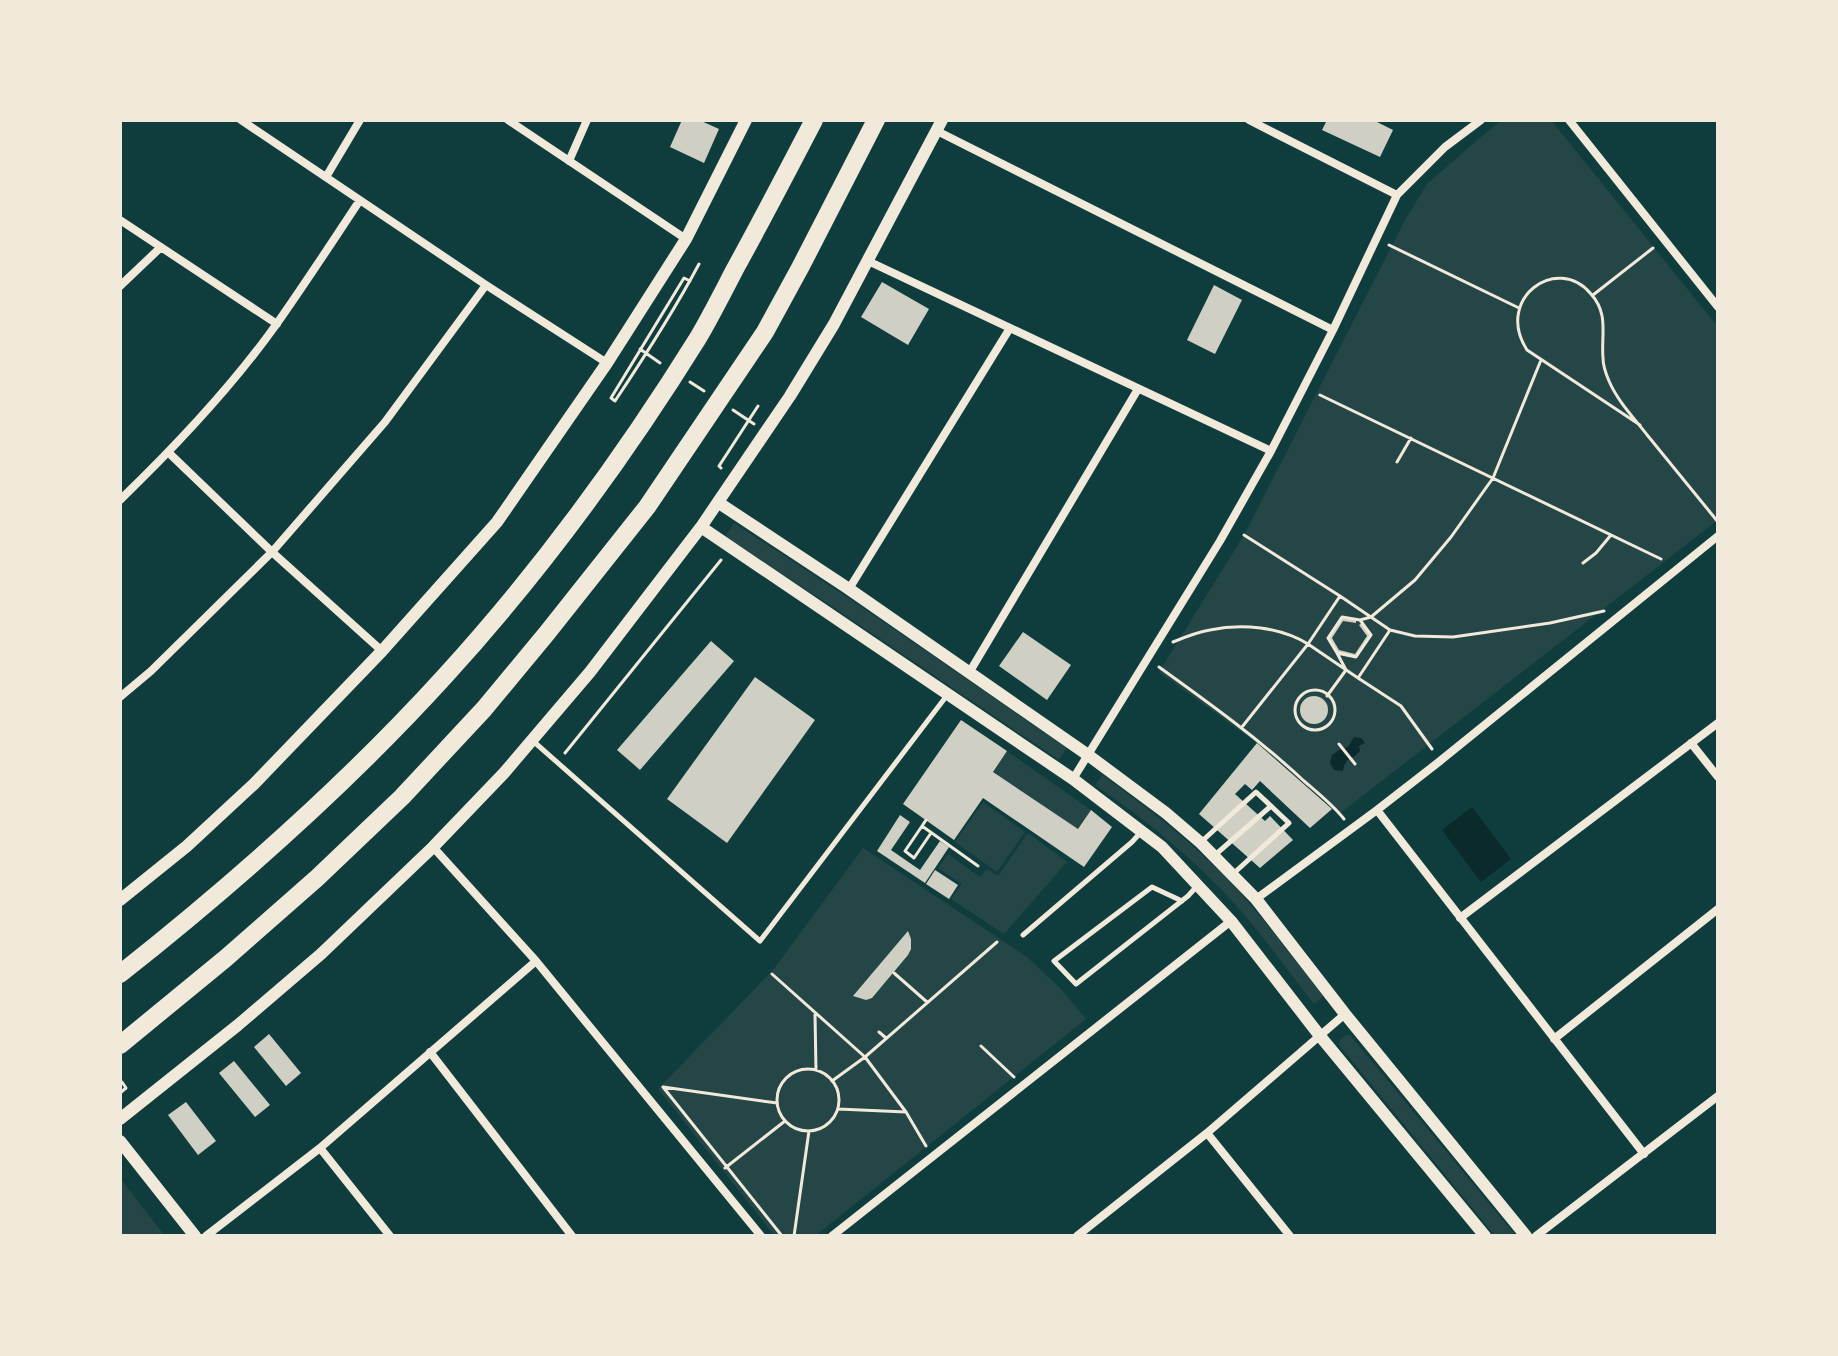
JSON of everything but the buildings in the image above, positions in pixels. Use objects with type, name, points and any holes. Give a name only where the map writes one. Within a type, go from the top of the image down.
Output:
[{"type":"highway","points":[[120,974],[193,916],[369,755],[445,677],[507,605],[599,487],[699,337],[814,120]]},
{"type":"highway","points":[[120,1045],[317,878],[402,797],[484,709],[547,633],[647,507],[765,332],[876,120]]},
{"type":"street","points":[[241,120],[607,363]]},
{"type":"street","points":[[326,177],[360,120]]},
{"type":"street","points":[[508,120],[686,239]]},
{"type":"street","points":[[569,161],[587,120]]},
{"type":"street","points":[[120,900],[187,846],[254,784],[382,651],[497,522],[607,363],[686,239],[746,120]]},
{"type":"street","points":[[1249,120],[1397,195]]},
{"type":"street","points":[[1073,779],[1220,541],[1271,451],[1397,195],[1445,147],[1481,120]]},
{"type":"street","points":[[1569,120],[1718,307]]},
{"type":"street","points":[[120,1119],[321,954],[433,847],[504,773],[590,672],[719,503],[790,396],[834,324],[939,125],[962,142],[1333,330]]},
{"type":"street","points":[[120,500],[169,453],[225,390],[277,324],[360,200]]},
{"type":"street","points":[[120,220],[277,324]]},
{"type":"street","points":[[120,286],[160,248]]},
{"type":"street","points":[[868,261],[1271,451]]},
{"type":"street","points":[[120,697],[151,671],[272,552],[385,422],[486,285]]},
{"type":"street","points":[[849,589],[1010,328]]},
{"type":"street","points":[[969,673],[1138,389]]},
{"type":"street","points":[[169,453],[382,651]]},
{"type":"street","points":[[719,503],[1088,755],[1201,843],[1256,899],[1345,1014],[1526,1236]]},
{"type":"street","points":[[701,527],[1073,779],[1162,847],[1231,921],[1320,1036],[1485,1236]]},
{"type":"street","points":[[1256,899],[1377,810],[1716,542]]},
{"type":"street","points":[[1460,918],[1718,723]]},
{"type":"street","points":[[1691,743],[1718,777]]},
{"type":"street","points":[[1377,810],[1644,1154]]},
{"type":"street","points":[[433,847],[536,961],[761,1236]]},
{"type":"street","points":[[1554,1039],[1718,909]]},
{"type":"street","points":[[832,1236],[1231,921]]},
{"type":"street","points":[[206,1236],[320,1148],[536,961]]},
{"type":"street","points":[[1077,1236],[1207,1133],[1345,1014]]},
{"type":"street","points":[[430,1052],[572,1236]]},
{"type":"street","points":[[1536,1236],[1718,1096]]},
{"type":"street","points":[[1207,1133],[1290,1236]]},
{"type":"street","points":[[120,1141],[195,1236]]},
{"type":"street","points":[[320,1148],[390,1236]]},
{"type":"lane","points":[[533,740],[760,941],[948,694]]},
{"type":"lane","points":[[1201,843],[1256,792],[1289,823],[1233,874]]},
{"type":"lane","points":[[1214,856],[1271,806]]},
{"type":"lane","points":[[1023,935],[1141,831]]},
{"type":"lane","points":[[1182,901],[1152,887],[1054,961],[1076,984],[1182,901],[1197,885]]},
{"type":"path","points":[[1377,238],[1519,308]]},
{"type":"path","points":[[1593,295],[1664,239]]},
{"type":"path","points":[[690,281],[684,278],[611,398],[615,401],[667,322],[690,281],[699,264]]},
{"type":"path","points":[[1640,425],[1527,350],[1516,325],[1523,298],[1532,288],[1557,278],[1583,286],[1593,295],[1604,327],[1603,359],[1610,383],[1624,406],[1640,425],[1718,522]]},
{"type":"path","points":[[641,350],[666,367]]},
{"type":"path","points":[[1346,670],[1328,638],[1342,617],[1360,620],[1371,617],[1415,580],[1451,537],[1493,478],[1541,360]]},
{"type":"path","points":[[691,383],[703,391]]},
{"type":"path","points":[[1320,395],[1661,559]]},
{"type":"path","points":[[731,458],[723,470],[719,466],[758,406]]},
{"type":"path","points":[[727,407],[752,422]]},
{"type":"path","points":[[1397,462],[1411,438]]},
{"type":"path","points":[[1244,535],[1390,630],[1415,636],[1453,637],[1550,623],[1604,611]]},
{"type":"path","points":[[1583,563],[1611,535]]},
{"type":"path","points":[[563,756],[728,551]]},
{"type":"path","points":[[1242,727],[1308,644],[1340,596]]},
{"type":"path","points":[[1337,653],[1356,657],[1371,635],[1360,620]]},
{"type":"path","points":[[1166,644],[1208,630],[1234,628],[1294,635],[1401,706],[1440,761]]},
{"type":"path","points":[[1358,678],[1390,630]]},
{"type":"path","points":[[1148,659],[1242,727],[1337,810],[1352,829]]},
{"type":"path","points":[[1327,696],[1346,670]]},
{"type":"path","points":[[1316,690],[1327,696],[1334,707],[1332,720],[1316,731],[1303,727],[1295,710],[1299,698],[1316,690]]},
{"type":"path","points":[[1339,744],[1355,764]]},
{"type":"path","points":[[926,820],[905,851],[914,858],[932,832]]},
{"type":"path","points":[[922,826],[978,866]]},
{"type":"path","points":[[832,1081],[865,1057],[997,942]]},
{"type":"path","points":[[894,973],[927,1003]]},
{"type":"path","points":[[772,974],[865,1057],[906,1112],[932,1157]]},
{"type":"path","points":[[815,1012],[816,1070]]},
{"type":"path","points":[[879,1032],[886,1038]]},
{"type":"path","points":[[981,1046],[1021,1086]]},
{"type":"path","points":[[816,1070],[832,1081],[837,1089],[838,1109],[827,1125],[809,1131],[800,1130],[785,1121],[779,1113],[777,1093],[787,1077],[796,1071],[816,1070]]},
{"type":"path","points":[[120,1084],[122,1082],[126,1088],[120,1093]]},
{"type":"path","points":[[777,1103],[663,1087],[782,1236]]},
{"type":"path","points":[[838,1109],[906,1112]]},
{"type":"path","points":[[713,1178],[785,1121]]},
{"type":"path","points":[[794,1236],[809,1131]]},
{"type":"shaded area","points":[[1502,120],[1551,120],[1718,327],[1718,520],[1339,814],[1257,743],[1159,672],[1244,535],[1405,220],[1427,184]]},
{"type":"shaded area","points":[[734,523],[1067,748],[1059,760],[725,537]]},
{"type":"shaded area","points":[[1354,737],[1361,738],[1365,743],[1345,763],[1343,771],[1334,770],[1330,763],[1332,755],[1348,747]]},
{"type":"shaded area","points":[[1007,751],[1091,810],[1078,829],[993,772]]},
{"type":"shaded area","points":[[1102,775],[1175,831],[1226,878],[1323,996],[1314,1004],[1217,885],[1167,839],[1095,785]]},
{"type":"shaded area","points":[[983,802],[1025,832],[997,872],[955,842]]},
{"type":"shaded area","points":[[1472,807],[1511,859],[1481,882],[1442,830]]},
{"type":"shaded area","points":[[1028,833],[1067,862],[1004,934],[951,899],[962,884],[938,868],[948,854],[980,877],[987,869],[998,876]]},
{"type":"shaded area","points":[[863,848],[1027,957],[1060,988],[1086,1019],[815,1236],[775,1236],[658,1089],[773,970]]},
{"type":"shaded area","points":[[1346,1035],[1350,1035],[1516,1236],[1495,1236],[1339,1045]]},
{"type":"shaded area","points":[[120,1178],[165,1236],[120,1236]]}]
